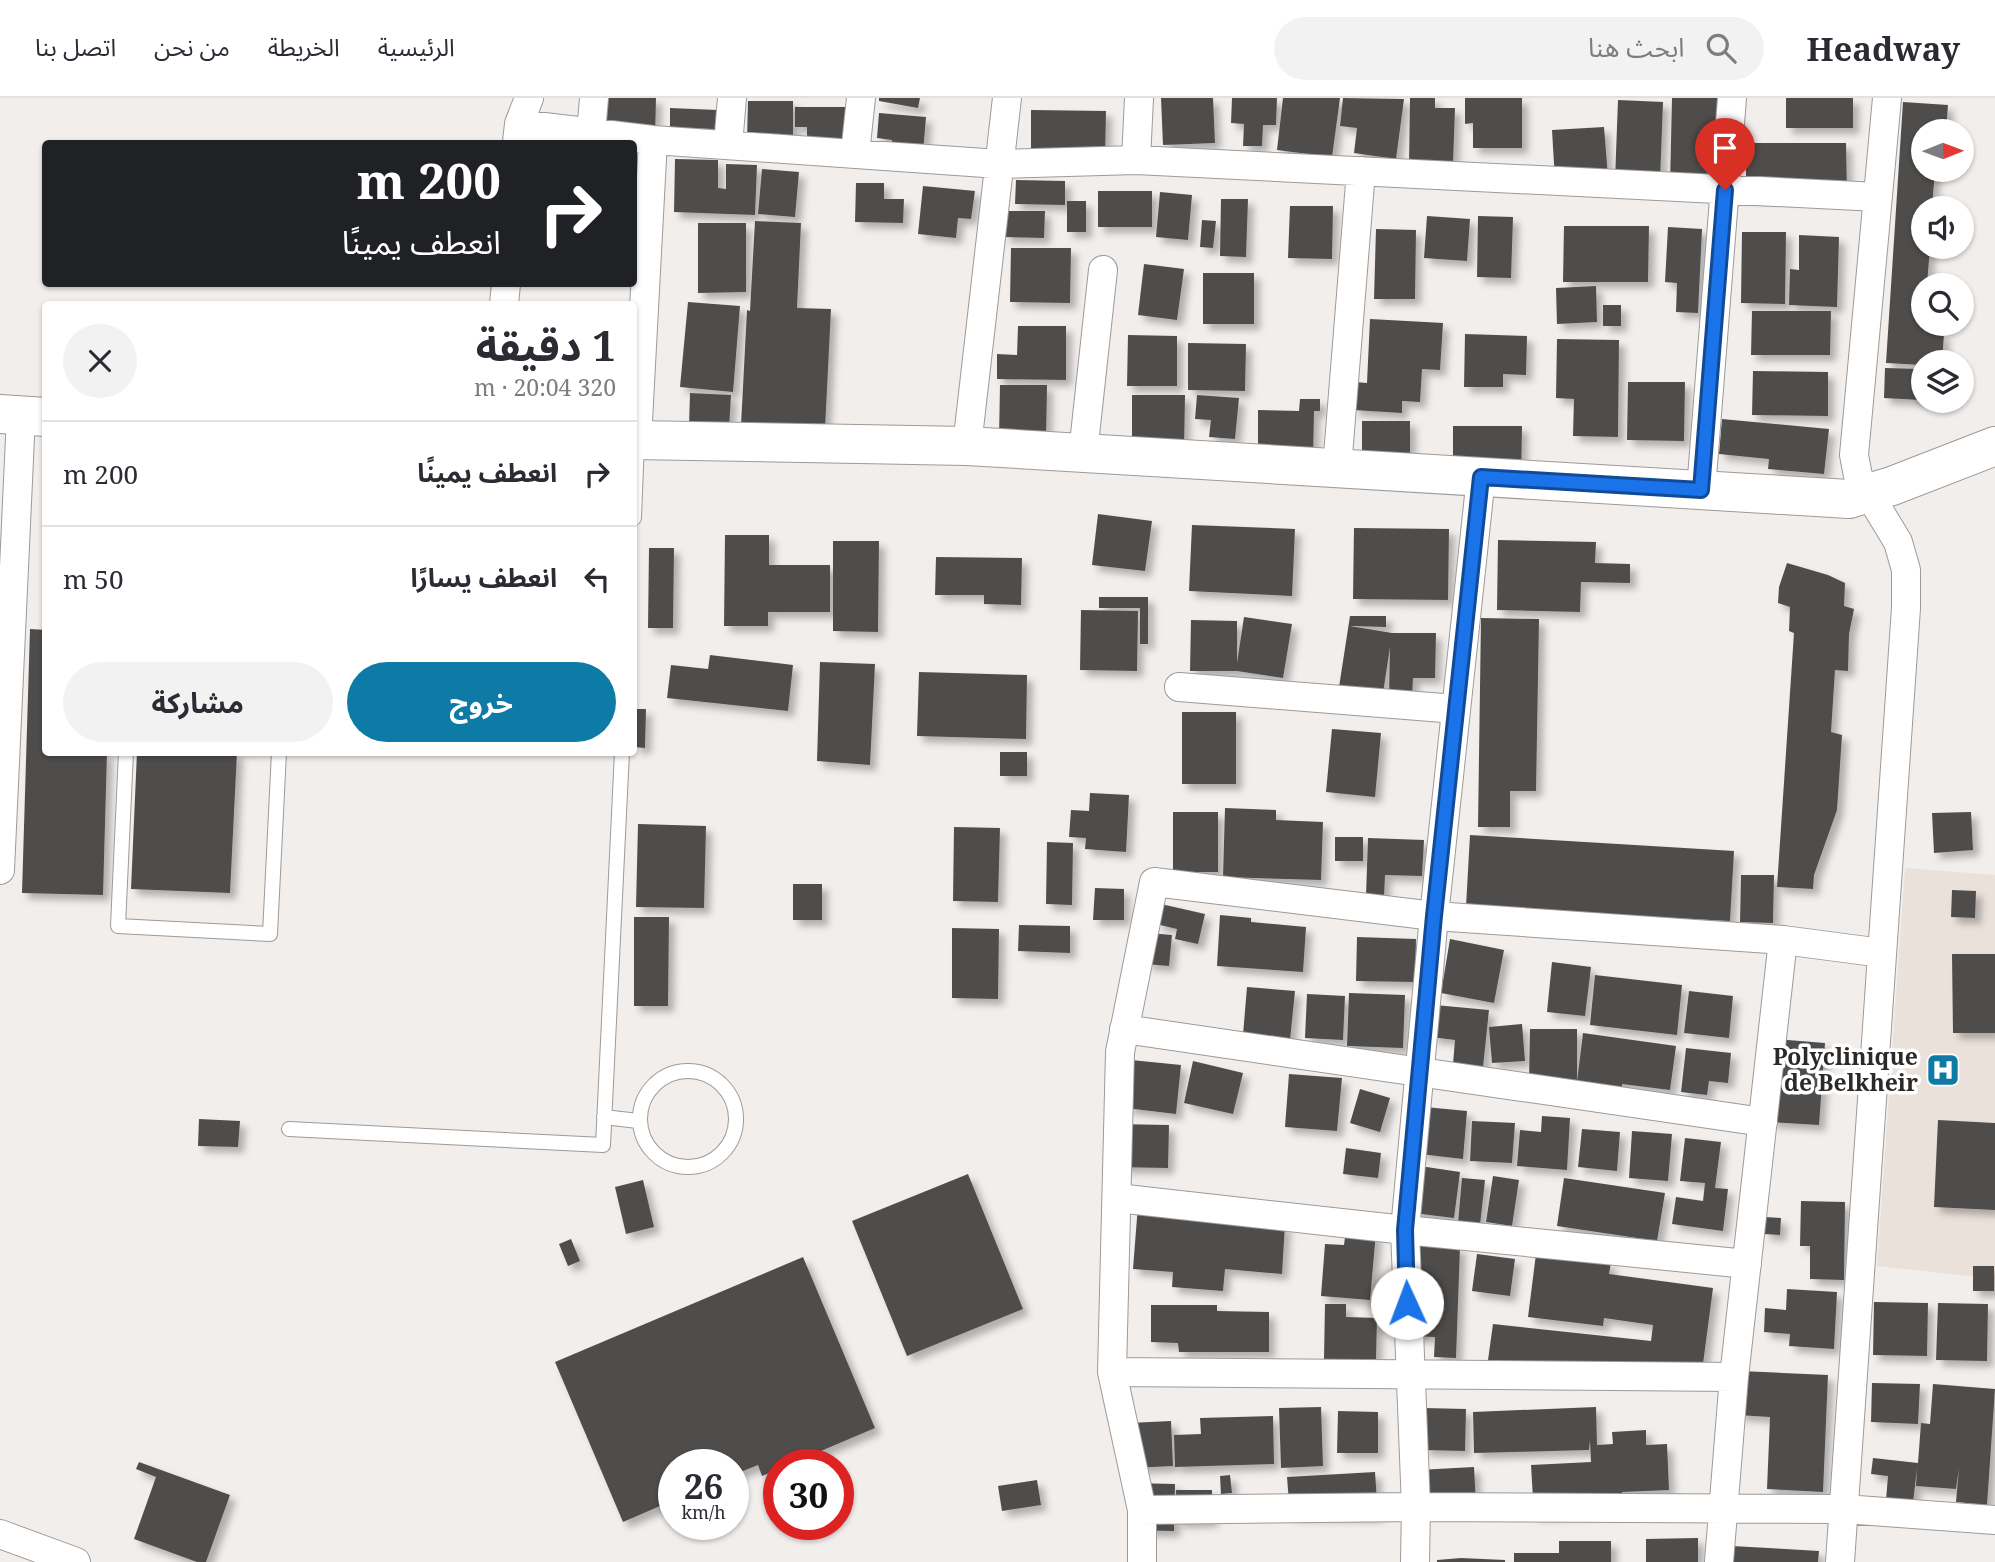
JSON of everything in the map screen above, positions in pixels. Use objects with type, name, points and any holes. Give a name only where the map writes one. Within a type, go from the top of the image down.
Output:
[{"type":"street","points":[[529,98],[518,134],[591,134],[999,164],[1136,160],[1878,197]]},
{"type":"street","points":[[591,134],[594,98]]},
{"type":"street","points":[[728,145],[732,98]]},
{"type":"street","points":[[855,154],[861,98]]},
{"type":"street","points":[[967,446],[1007,98]]},
{"type":"street","points":[[1136,160],[1139,98]]},
{"type":"street","points":[[1701,490],[1732,98]]},
{"type":"street","points":[[1840,1562],[1906,608],[1906,570],[1898,542],[1858,476],[1854,455],[1887,98]]},
{"type":"street","points":[[637,407],[653,140]]},
{"type":"street","points":[[1337,468],[1361,171]]},
{"type":"street","points":[[1083,453],[1103,270]]},
{"type":"street","points":[[0,870],[22,416]]},
{"type":"street","points":[[637,440],[967,446],[1849,499],[1995,446]]},
{"type":"street","points":[[1415,1562],[1416,1507],[1405,1230],[1434,916],[1481,477]]},
{"type":"street","points":[[1179,687],[1456,709]]},
{"type":"street","points":[[1142,1562],[1142,1510],[1112,1372],[1120,1052],[1154,882],[1434,916],[1783,940],[1882,954]]},
{"type":"street","points":[[1718,1562],[1734,1377],[1783,940]]},
{"type":"street","points":[[1125,1029],[1763,1122]]},
{"type":"street","points":[[1117,1198],[1747,1264]]},
{"type":"street","points":[[1112,1372],[1734,1377]]},
{"type":"street","points":[[1142,1510],[1416,1507],[1844,1509],[1995,1520]]},
{"type":"street","points":[[0,1534],[76,1562]]},
{"type":"lane","points":[[126,756],[118,926],[270,933],[279,756]]},
{"type":"lane","points":[[289,1129],[603,1145],[622,756]]},
{"type":"lane","points":[[692,1071],[702,1071],[727,1088],[738,1118],[729,1147],[705,1166],[684,1167],[674,1167],[649,1150],[638,1121],[647,1091],[671,1072],[692,1071]]},
{"type":"lane","points":[[604,1117],[638,1121]]},
{"type":"shaded area","name":"Polyclinique de Belkheir","points":[[1905,868],[1995,875],[1995,1279],[1877,1266]]},
{"type":"building","points":[[606,98],[656,98],[655,137],[605,136]]},
{"type":"building","points":[[879,98],[920,98],[918,108],[879,101]]},
{"type":"building","points":[[1161,98],[1213,98],[1215,143],[1163,145]]},
{"type":"building","points":[[1232,98],[1277,98],[1276,125],[1263,125],[1262,146],[1243,146],[1244,124],[1231,123]]},
{"type":"building","points":[[1283,98],[1340,98],[1332,157],[1277,150]]},
{"type":"building","points":[[1343,98],[1404,99],[1396,159],[1354,153],[1357,128],[1340,126]]},
{"type":"building","points":[[1410,98],[1435,98],[1435,108],[1455,108],[1453,164],[1409,163]]},
{"type":"building","points":[[1465,98],[1522,98],[1522,148],[1473,148],[1473,123],[1465,124]]},
{"type":"building","points":[[1672,98],[1718,98],[1716,186],[1670,185]]},
{"type":"building","points":[[1786,98],[1853,98],[1853,128],[1786,128]]},
{"type":"building","points":[[1618,100],[1663,102],[1660,181],[1615,180]]},
{"type":"building","points":[[748,101],[793,101],[793,141],[747,140]]},
{"type":"building","points":[[1903,102],[1948,105],[1947,119],[1911,119],[1911,182],[1934,182],[1933,196],[1911,196],[1911,259],[1929,259],[1928,273],[1911,273],[1911,336],[1944,336],[1943,350],[1911,350],[1911,364],[1886,363]]},
{"type":"building","points":[[795,107],[847,107],[846,147],[807,146],[807,127],[795,127]]},
{"type":"building","points":[[670,108],[717,110],[716,129],[670,128]]},
{"type":"building","points":[[1031,110],[1106,111],[1105,158],[1031,157]]},
{"type":"building","points":[[879,113],[926,117],[923,152],[892,149],[892,140],[877,138]]},
{"type":"building","points":[[1604,127],[1608,177],[1555,180],[1552,130]]},
{"type":"building","points":[[1746,143],[1846,143],[1847,196],[1746,196]]},
{"type":"building","points":[[675,159],[718,160],[718,188],[726,189],[726,164],[757,165],[755,215],[674,212]]},
{"type":"building","points":[[762,169],[799,172],[795,217],[758,214]]},
{"type":"building","points":[[1016,180],[1065,181],[1065,205],[1015,204]]},
{"type":"building","points":[[856,183],[884,183],[884,199],[904,199],[903,223],[855,222]]},
{"type":"building","points":[[923,186],[975,191],[971,219],[958,218],[956,238],[918,234]]},
{"type":"building","points":[[1098,191],[1152,191],[1152,227],[1098,227]]},
{"type":"building","points":[[1160,192],[1192,195],[1188,240],[1156,237]]},
{"type":"building","points":[[1221,199],[1248,199],[1246,257],[1220,256]]},
{"type":"building","points":[[1067,201],[1086,201],[1086,232],[1067,232]]},
{"type":"building","points":[[1290,206],[1333,206],[1332,259],[1288,258]]},
{"type":"building","points":[[1005,211],[1045,211],[1044,238],[1004,237]]},
{"type":"building","points":[[1427,216],[1470,219],[1467,261],[1424,258]]},
{"type":"building","points":[[1478,216],[1513,217],[1511,278],[1477,277]]},
{"type":"building","points":[[1202,220],[1216,221],[1213,248],[1200,247]]},
{"type":"building","points":[[755,221],[801,223],[797,308],[831,309],[825,429],[741,425]]},
{"type":"building","points":[[698,223],[746,223],[746,292],[698,293]]},
{"type":"building","points":[[1564,226],[1649,226],[1648,282],[1563,282]]},
{"type":"building","points":[[1668,227],[1702,229],[1698,313],[1676,312],[1677,283],[1665,282]]},
{"type":"building","points":[[1376,229],[1416,230],[1415,299],[1374,299]]},
{"type":"building","points":[[1742,232],[1786,232],[1785,304],[1741,303]]},
{"type":"building","points":[[1799,235],[1839,237],[1837,307],[1789,305],[1790,269],[1799,270]]},
{"type":"building","points":[[1011,248],[1071,248],[1070,303],[1010,302]]},
{"type":"building","points":[[1144,264],[1184,269],[1177,320],[1138,315]]},
{"type":"building","points":[[1203,273],[1254,273],[1254,324],[1203,324]]},
{"type":"building","points":[[1596,286],[1597,322],[1557,324],[1556,288]]},
{"type":"building","points":[[688,302],[740,306],[733,392],[680,387]]},
{"type":"building","points":[[1603,305],[1621,305],[1621,326],[1603,326]]},
{"type":"building","points":[[1752,311],[1831,311],[1830,355],[1751,355]]},
{"type":"building","points":[[1370,319],[1443,323],[1440,370],[1422,369],[1420,402],[1402,401],[1402,413],[1353,410],[1355,382],[1367,383]]},
{"type":"building","points":[[1018,326],[1066,326],[1066,380],[997,379],[997,354],[1017,355]]},
{"type":"building","points":[[1465,334],[1527,336],[1526,375],[1503,374],[1503,387],[1464,387]]},
{"type":"building","points":[[1128,335],[1177,336],[1177,386],[1127,386]]},
{"type":"building","points":[[1557,339],[1619,340],[1618,437],[1573,436],[1574,399],[1556,398]]},
{"type":"building","points":[[1188,343],[1246,344],[1245,391],[1188,390]]},
{"type":"building","points":[[1885,368],[1911,369],[1911,400],[1884,398]]},
{"type":"building","points":[[1753,371],[1828,372],[1828,416],[1752,415]]},
{"type":"building","points":[[1628,382],[1685,382],[1684,441],[1627,440]]},
{"type":"building","points":[[1000,385],[1047,385],[1046,440],[999,439]]},
{"type":"building","points":[[690,393],[731,395],[729,429],[689,427]]},
{"type":"building","points":[[1132,395],[1185,395],[1184,450],[1132,450]]},
{"type":"building","points":[[1197,395],[1239,398],[1235,439],[1209,437],[1211,420],[1195,419]]},
{"type":"building","points":[[1300,399],[1320,399],[1320,411],[1314,411],[1313,461],[1258,460],[1258,410],[1299,411]]},
{"type":"building","points":[[1722,419],[1829,429],[1824,474],[1768,469],[1769,459],[1719,454]]},
{"type":"building","points":[[1362,421],[1410,421],[1410,470],[1362,470]]},
{"type":"building","points":[[1453,426],[1522,426],[1521,483],[1453,483]]},
{"type":"building","points":[[1098,514],[1152,521],[1145,571],[1092,565]]},
{"type":"building","points":[[1192,525],[1295,529],[1292,596],[1189,591]]},
{"type":"building","points":[[1354,528],[1449,529],[1448,600],[1353,599]]},
{"type":"building","points":[[725,535],[769,535],[769,565],[830,565],[830,612],[768,612],[768,626],[724,626]]},
{"type":"building","points":[[1498,540],[1596,542],[1595,563],[1630,564],[1630,583],[1581,582],[1580,612],[1497,610]]},
{"type":"building","points":[[833,541],[879,541],[878,632],[833,631]]},
{"type":"building","points":[[649,548],[674,548],[673,628],[648,628]]},
{"type":"building","points":[[936,557],[1022,558],[1021,605],[984,604],[984,595],[935,595]]},
{"type":"building","points":[[1787,563],[1845,583],[1844,606],[1854,609],[1849,634],[1848,671],[1835,670],[1831,732],[1842,735],[1837,810],[1814,875],[1813,889],[1777,887],[1794,633],[1789,631],[1790,607],[1778,603],[1779,587]]},
{"type":"building","points":[[1099,597],[1148,597],[1148,644],[1140,644],[1140,608],[1099,608]]},
{"type":"building","points":[[1081,610],[1138,611],[1137,671],[1080,670]]},
{"type":"building","points":[[1350,616],[1386,616],[1386,627],[1350,626],[1392,633],[1436,633],[1435,678],[1413,678],[1412,697],[1389,697],[1390,647],[1383,693],[1339,687]]},
{"type":"building","points":[[1244,617],[1292,624],[1283,678],[1237,671],[1190,671],[1191,620],[1237,621],[1237,663]]},
{"type":"building","points":[[1481,618],[1539,619],[1536,791],[1510,791],[1510,827],[1478,827]]},
{"type":"building","points":[[30,629],[42,630],[42,756],[107,756],[103,895],[22,893]]},
{"type":"building","points":[[710,655],[793,665],[788,711],[667,698],[671,665],[708,669]]},
{"type":"building","points":[[820,662],[875,664],[870,765],[817,761]]},
{"type":"building","points":[[919,672],[1027,675],[1026,739],[917,736]]},
{"type":"building","points":[[637,709],[646,709],[645,748],[637,747]]},
{"type":"building","points":[[1182,712],[1236,712],[1236,784],[1182,784]]},
{"type":"building","points":[[1332,729],[1381,733],[1375,797],[1326,792]]},
{"type":"building","points":[[1000,752],[1027,752],[1027,776],[1000,776]]},
{"type":"building","points":[[137,756],[237,756],[230,893],[131,889]]},
{"type":"building","points":[[1090,793],[1129,795],[1126,852],[1085,849],[1086,838],[1069,837],[1071,810],[1089,811]]},
{"type":"building","points":[[1225,808],[1276,810],[1276,820],[1323,822],[1321,880],[1223,877]]},
{"type":"building","points":[[1173,812],[1218,812],[1218,872],[1173,872]]},
{"type":"building","points":[[1971,812],[1973,850],[1934,853],[1932,813]]},
{"type":"building","points":[[638,824],[706,826],[704,908],[636,907]]},
{"type":"building","points":[[954,827],[1000,828],[998,902],[953,901]]},
{"type":"building","points":[[1470,835],[1734,851],[1730,921],[1466,907]]},
{"type":"building","points":[[1335,837],[1363,837],[1363,861],[1335,861]]},
{"type":"building","points":[[1368,838],[1424,840],[1422,876],[1385,875],[1384,897],[1366,896]]},
{"type":"building","points":[[1047,842],[1073,843],[1072,905],[1046,904]]},
{"type":"building","points":[[1741,875],[1774,875],[1773,923],[1740,922]]},
{"type":"building","points":[[793,884],[822,884],[822,920],[793,920]]},
{"type":"building","points":[[1095,888],[1124,889],[1124,920],[1093,920]]},
{"type":"building","points":[[1952,890],[1976,891],[1975,918],[1951,917]]},
{"type":"building","points":[[1161,904],[1205,914],[1198,944],[1175,939],[1177,929],[1156,924]]},
{"type":"building","points":[[1220,915],[1251,918],[1251,922],[1306,927],[1303,972],[1217,966]]},
{"type":"building","points":[[634,917],[669,917],[668,1006],[634,1006]]},
{"type":"building","points":[[1019,925],[1070,926],[1070,953],[1018,951]]},
{"type":"building","points":[[952,928],[999,929],[998,999],[952,998]]},
{"type":"building","points":[[1149,933],[1172,935],[1169,966],[1146,964]]},
{"type":"building","points":[[1357,937],[1416,939],[1415,982],[1356,981]]},
{"type":"building","points":[[1450,939],[1504,950],[1494,1003],[1441,993]]},
{"type":"building","points":[[1952,954],[1995,954],[1995,1033],[1953,1033]]},
{"type":"building","points":[[1552,962],[1591,967],[1585,1016],[1547,1012]]},
{"type":"building","points":[[1595,975],[1682,985],[1677,1035],[1590,1025]]},
{"type":"building","points":[[1247,987],[1295,991],[1290,1040],[1243,1035]]},
{"type":"building","points":[[1689,991],[1733,996],[1729,1038],[1684,1033]]},
{"type":"building","points":[[1349,993],[1405,995],[1403,1048],[1347,1046]]},
{"type":"building","points":[[1307,994],[1345,996],[1343,1040],[1305,1038]]},
{"type":"building","points":[[1435,1005],[1489,1010],[1483,1067],[1453,1064],[1455,1040],[1431,1037]]},
{"type":"building","points":[[1522,1024],[1525,1061],[1492,1063],[1489,1027]]},
{"type":"building","points":[[1530,1029],[1577,1029],[1577,1081],[1529,1081]]},
{"type":"building","points":[[1583,1033],[1676,1046],[1670,1090],[1622,1084],[1622,1089],[1577,1082]]},
{"type":"building","points":[[1775,1039],[1825,1043],[1819,1125],[1769,1122]]},
{"type":"building","points":[[1686,1048],[1731,1053],[1728,1083],[1709,1081],[1707,1095],[1681,1092]]},
{"type":"building","points":[[1131,1060],[1181,1065],[1176,1114],[1126,1108]]},
{"type":"building","points":[[1193,1061],[1243,1073],[1233,1114],[1184,1103]]},
{"type":"building","points":[[1289,1074],[1342,1078],[1337,1131],[1285,1127]]},
{"type":"building","points":[[1360,1089],[1390,1098],[1380,1132],[1350,1123]]},
{"type":"building","points":[[1425,1107],[1467,1111],[1463,1159],[1420,1154]]},
{"type":"building","points":[[1542,1116],[1570,1118],[1567,1170],[1517,1166],[1520,1130],[1541,1132]]},
{"type":"building","points":[[199,1119],[240,1121],[238,1147],[198,1146]]},
{"type":"building","points":[[1938,1120],[1995,1123],[1995,1210],[1934,1207]]},
{"type":"building","points":[[1472,1121],[1515,1123],[1512,1163],[1470,1161]]},
{"type":"building","points":[[1115,1124],[1169,1125],[1168,1168],[1113,1167]]},
{"type":"building","points":[[1582,1129],[1620,1132],[1617,1171],[1578,1167]]},
{"type":"building","points":[[1632,1131],[1672,1134],[1668,1181],[1629,1178]]},
{"type":"building","points":[[1685,1138],[1721,1142],[1715,1188],[1728,1189],[1723,1231],[1672,1224],[1676,1197],[1703,1201],[1705,1183],[1680,1181]]},
{"type":"building","points":[[1346,1148],[1381,1153],[1378,1178],[1343,1174]]},
{"type":"building","points":[[1420,1166],[1460,1172],[1454,1218],[1413,1213]]},
{"type":"building","points":[[968,1174],[1023,1309],[907,1356],[852,1221]]},
{"type":"building","points":[[1493,1176],[1519,1180],[1512,1226],[1486,1222]]},
{"type":"building","points":[[1462,1178],[1485,1180],[1480,1225],[1458,1223]]},
{"type":"building","points":[[1564,1178],[1665,1193],[1657,1241],[1557,1226]]},
{"type":"building","points":[[643,1180],[654,1227],[626,1234],[615,1187]]},
{"type":"building","points":[[1801,1201],[1845,1202],[1844,1280],[1810,1279],[1810,1246],[1800,1246]]},
{"type":"building","points":[[1138,1205],[1285,1224],[1282,1274],[1225,1269],[1223,1291],[1172,1287],[1173,1272],[1133,1269]]},
{"type":"building","points":[[1765,1217],[1781,1218],[1780,1235],[1764,1234]]},
{"type":"building","points":[[1346,1229],[1376,1232],[1370,1300],[1321,1296],[1325,1244],[1344,1245]]},
{"type":"building","points":[[571,1239],[580,1261],[568,1266],[559,1244]]},
{"type":"building","points":[[1413,1244],[1460,1247],[1456,1358],[1434,1357],[1435,1337],[1410,1336]]},
{"type":"building","points":[[1477,1254],[1515,1259],[1510,1296],[1472,1291]]},
{"type":"building","points":[[1536,1254],[1611,1263],[1609,1274],[1713,1288],[1701,1379],[1591,1373],[1488,1360],[1493,1324],[1651,1341],[1653,1325],[1604,1318],[1603,1326],[1528,1317]]},
{"type":"building","points":[[803,1257],[875,1428],[826,1449],[763,1449],[762,1476],[758,1465],[749,1469],[749,1449],[658,1449],[658,1507],[623,1522],[555,1362]]},
{"type":"building","points":[[1973,1266],[1994,1266],[1994,1291],[1973,1291]]},
{"type":"building","points":[[1787,1289],[1837,1292],[1834,1349],[1789,1346],[1790,1334],[1764,1332],[1765,1308],[1786,1310]]},
{"type":"building","points":[[1874,1302],[1928,1303],[1927,1356],[1873,1355]]},
{"type":"building","points":[[1938,1303],[1988,1304],[1987,1361],[1936,1360]]},
{"type":"building","points":[[1325,1304],[1346,1304],[1346,1317],[1377,1318],[1376,1359],[1324,1359]]},
{"type":"building","points":[[1151,1305],[1217,1305],[1217,1311],[1269,1312],[1269,1352],[1179,1352],[1178,1343],[1151,1342]]},
{"type":"building","points":[[1740,1371],[1828,1375],[1823,1492],[1767,1489],[1770,1417],[1738,1415]]},
{"type":"building","points":[[1872,1383],[1920,1384],[1918,1424],[1871,1422]]},
{"type":"building","points":[[1933,1384],[1995,1389],[1987,1505],[1956,1502],[1959,1468],[1956,1489],[1916,1486],[1917,1468],[1913,1503],[1886,1500],[1888,1476],[1871,1474],[1873,1458],[1918,1463],[1921,1423],[1930,1424]]},
{"type":"building","points":[[1321,1407],[1323,1466],[1281,1468],[1279,1408]]},
{"type":"building","points":[[1596,1407],[1597,1445],[1613,1444],[1612,1432],[1646,1430],[1646,1445],[1667,1444],[1669,1490],[1622,1492],[1623,1510],[1534,1515],[1531,1465],[1591,1462],[1590,1440],[1589,1450],[1474,1453],[1473,1412]]},
{"type":"building","points":[[1424,1408],[1466,1409],[1465,1451],[1423,1450]]},
{"type":"building","points":[[1338,1411],[1378,1412],[1378,1453],[1337,1453]]},
{"type":"building","points":[[1273,1416],[1274,1464],[1175,1467],[1174,1435],[1201,1434],[1200,1418]]},
{"type":"building","points":[[1171,1421],[1173,1466],[1131,1468],[1129,1423]]},
{"type":"building","points":[[139,1462],[230,1495],[206,1562],[197,1562],[134,1539],[156,1477],[136,1469]]},
{"type":"building","points":[[1474,1467],[1476,1504],[1420,1507],[1418,1470]]},
{"type":"building","points":[[1375,1472],[1378,1516],[1290,1515],[1287,1477]]},
{"type":"building","points":[[1230,1475],[1232,1493],[1221,1494],[1220,1476]]},
{"type":"building","points":[[1037,1480],[1041,1505],[1002,1511],[998,1486]]},
{"type":"building","points":[[1129,1483],[1175,1484],[1174,1531],[1129,1530]]},
{"type":"building","points":[[1176,1490],[1212,1490],[1212,1521],[1177,1522]]},
{"type":"building","points":[[1698,1538],[1698,1562],[1646,1562],[1646,1539]]},
{"type":"building","points":[[1559,1541],[1611,1541],[1611,1562],[1514,1562],[1514,1553],[1559,1553]]},
{"type":"building","points":[[1732,1546],[1819,1551],[1818,1562],[1731,1562]]},
{"type":"building","points":[[1461,1558],[1505,1560],[1505,1562],[1437,1562]]},
{"type":"place","name":"Polyclinique de Belkheir","points":[[1943,1070]]},
{"type":"route","points":[[1407,1303],[1405,1230],[1434,916],[1481,477],[1701,490],[1725,190]]}]
